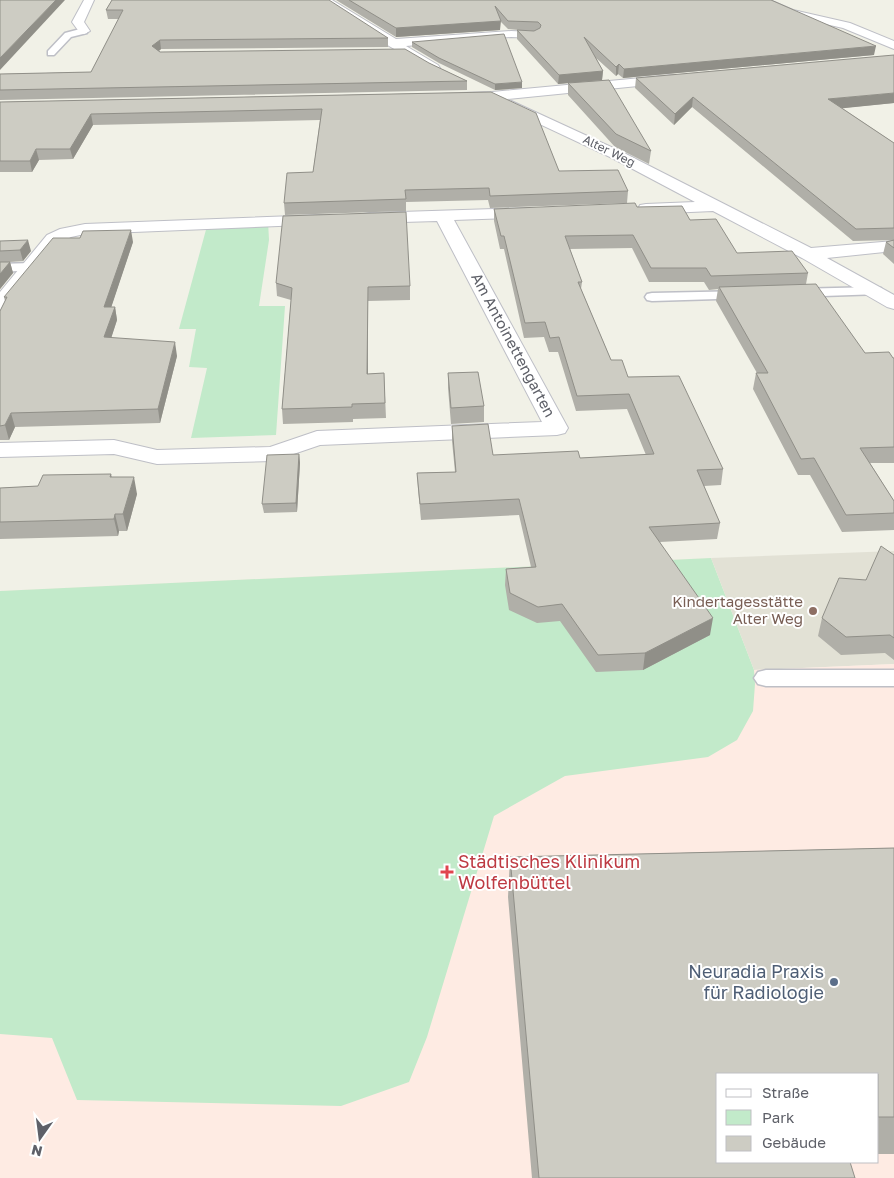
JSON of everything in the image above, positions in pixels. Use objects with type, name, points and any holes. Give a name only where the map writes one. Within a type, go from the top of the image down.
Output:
[{"type":"street","points":[[84,31],[78,22],[89,0]]},
{"type":"street","points":[[325,0],[390,48],[406,52],[451,76]]},
{"type":"street","points":[[760,0],[790,13],[846,25],[894,45]]},
{"type":"street","points":[[390,48],[511,34],[534,35]]},
{"type":"street","points":[[443,97],[492,96],[683,78]]},
{"type":"street","name":"Alter Weg","points":[[467,84],[617,155],[808,254],[894,303]]},
{"type":"street","points":[[628,209],[716,206]]},
{"type":"street","points":[[356,219],[550,212]]},
{"type":"street","name":"Am Antoinettengarten","points":[[0,450],[114,447],[157,457],[273,454],[317,438],[557,428],[443,216]]},
{"type":"street","points":[[0,304],[54,239],[66,233],[85,229],[336,219]]},
{"type":"street","points":[[808,254],[894,246]]},
{"type":"lane","points":[[51,53],[68,35],[84,31]]},
{"type":"lane","points":[[0,268],[30,267]]},
{"type":"lane","points":[[778,294],[876,292]]},
{"type":"lane","points":[[652,297],[759,294]]},
{"type":"lane","points":[[766,678],[894,678]]},
{"type":"shaded area","name":"Kindertagesstätte Alter Weg","points":[[894,551],[894,664],[754,670],[711,558]]},
{"type":"shaded area","name":"Städtisches Klinikum Wolfenbüttel","points":[[711,558],[754,670],[894,664],[894,1178],[0,1178],[0,591]]},
{"type":"green space","points":[[268,221],[269,240],[259,306],[285,306],[276,435],[191,438],[207,368],[189,367],[196,329],[179,329],[207,226]]},
{"type":"green space","points":[[711,558],[754,670],[753,711],[737,740],[708,757],[565,776],[494,816],[427,1037],[409,1082],[341,1106],[77,1100],[52,1038],[0,1034],[0,591]]},
{"type":"building","points":[[0,0],[56,0],[0,58]]},
{"type":"building","points":[[112,0],[329,0],[388,38],[160,40],[152,46],[160,52],[405,49],[467,81],[0,90],[0,74],[91,72],[123,10],[106,10]]},
{"type":"building","points":[[349,0],[771,0],[876,46],[624,69],[619,64],[616,67],[584,37],[603,71],[559,75],[517,30],[534,31],[540,28],[541,25],[538,22],[508,21],[495,6],[501,21],[396,28]]},
{"type":"building","points":[[504,34],[522,82],[495,84],[439,58],[412,42]]},
{"type":"building","points":[[894,55],[894,93],[828,99],[894,143],[894,228],[856,229],[693,97],[675,114],[636,78]]},
{"type":"building","points":[[609,80],[651,151],[616,134],[568,83]]},
{"type":"building","points":[[491,92],[536,113],[559,171],[618,170],[628,191],[490,196],[489,188],[405,190],[406,199],[284,203],[287,173],[313,172],[322,109],[91,114],[70,149],[36,149],[30,161],[0,161],[0,102]]},
{"type":"building","points":[[635,203],[637,207],[682,206],[690,220],[716,219],[737,253],[792,251],[808,273],[711,276],[706,268],[651,268],[633,235],[565,236],[582,282],[578,282],[611,360],[622,360],[628,377],[679,376],[723,469],[697,470],[720,523],[649,527],[713,618],[645,653],[598,655],[562,604],[538,607],[510,593],[506,569],[536,567],[519,499],[420,504],[417,473],[456,472],[452,426],[488,424],[493,455],[578,451],[580,458],[654,454],[629,394],[577,396],[559,337],[550,338],[545,322],[525,323],[504,236],[501,236],[494,209]]},
{"type":"building","points":[[406,212],[410,286],[368,287],[367,374],[384,373],[385,403],[352,404],[352,407],[282,409],[292,288],[276,283],[283,216]]},
{"type":"building","points":[[131,230],[104,307],[115,307],[104,337],[175,342],[158,409],[11,413],[5,425],[0,426],[0,311],[7,297],[4,297],[53,238],[80,238],[83,231]]},
{"type":"building","points":[[28,240],[20,250],[0,251],[0,241]]},
{"type":"building","points":[[894,240],[894,248],[886,242]]},
{"type":"building","points":[[0,262],[10,262],[0,274]]},
{"type":"building","points":[[816,284],[865,353],[889,352],[894,358],[894,447],[860,448],[894,501],[894,513],[846,515],[814,458],[801,459],[756,373],[768,373],[719,287]]},
{"type":"building","points":[[478,372],[484,406],[451,408],[448,373]]},
{"type":"building","points":[[299,454],[296,503],[262,504],[267,455]]},
{"type":"building","points":[[111,474],[110,477],[134,477],[123,514],[115,514],[114,519],[0,522],[0,488],[38,486],[43,475]]},
{"type":"building","points":[[881,546],[894,555],[894,638],[890,635],[846,637],[822,618],[839,578],[866,580]]},
{"type":"building","points":[[894,848],[894,1117],[879,1117],[879,1073],[716,1073],[716,1163],[850,1163],[855,1178],[539,1178],[510,857]]},
{"type":"place","name":"Kindertagesstätte Alter Weg","points":[[813,611]]},
{"type":"place","name":"Städtisches Klinikum Wolfenbüttel","points":[[447,872]]},
{"type":"place","name":"Neuradia Praxis für Radiologie","points":[[834,982]]}]
